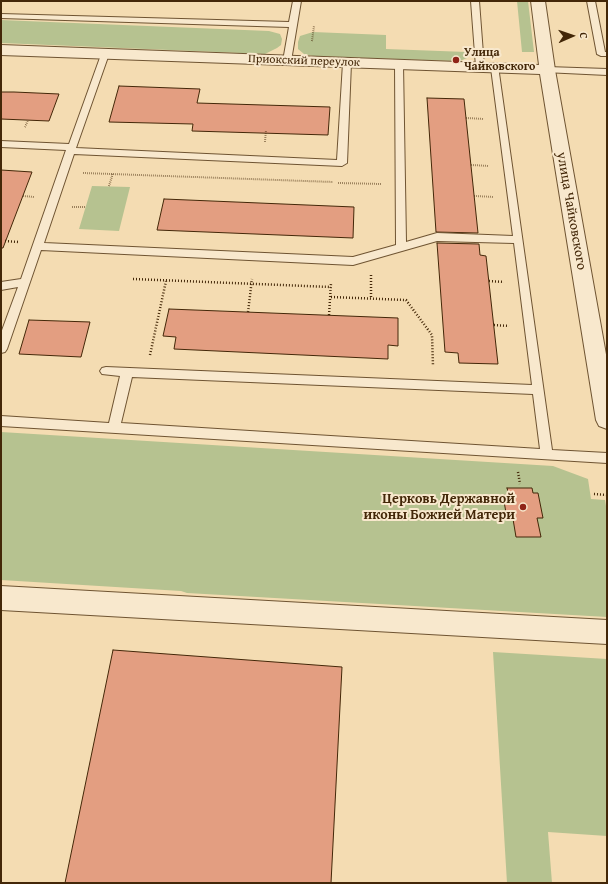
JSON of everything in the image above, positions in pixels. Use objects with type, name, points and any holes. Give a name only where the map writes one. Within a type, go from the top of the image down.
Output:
[{"type":"street","name":"улица Чайковского","points":[[538,1],[547,70],[607,420]]},
{"type":"street","name":"Приокский переулок","points":[[1,50],[547,70]]},
{"type":"street","points":[[1,598],[607,632]]},
{"type":"lane","points":[[287,60],[297,1]]},
{"type":"lane","points":[[475,1],[480,67]]},
{"type":"lane","points":[[591,1],[601,54],[607,54]]},
{"type":"lane","points":[[1,16],[293,25]]},
{"type":"lane","points":[[1,348],[105,54]]},
{"type":"lane","points":[[1,144],[342,163],[347,63]]},
{"type":"lane","points":[[399,64],[401,247]]},
{"type":"lane","points":[[495,68],[547,454]]},
{"type":"lane","name":"Приокский переулок","points":[[547,70],[607,72]]},
{"type":"lane","points":[[37,246],[353,261],[437,236],[518,240]]},
{"type":"lane","points":[[1,286],[24,282]]},
{"type":"lane","points":[[106,371],[539,390]]},
{"type":"lane","points":[[114,428],[127,372]]},
{"type":"lane","points":[[1,421],[607,458]]},
{"type":"path","points":[[312,46],[314,26]]},
{"type":"path","points":[[64,168],[79,173],[400,185]]},
{"type":"path","points":[[109,186],[114,171]]},
{"type":"path","points":[[67,206],[86,207]]},
{"type":"path","points":[[133,279],[331,287]]},
{"type":"path","points":[[248,312],[252,279]]},
{"type":"path","points":[[371,280],[371,298]]},
{"type":"path","points":[[127,372],[149,360],[166,281]]},
{"type":"path","points":[[329,315],[331,283]]},
{"type":"path","points":[[330,297],[406,300],[432,335],[434,386]]},
{"type":"path","points":[[594,494],[607,495]]},
{"type":"green space","points":[[517,1],[528,1],[534,52],[522,52]]},
{"type":"green space","points":[[1,20],[269,31],[280,34],[282,39],[281,45],[265,54],[1,43]]},
{"type":"green space","points":[[313,32],[386,35],[386,49],[467,52],[467,58],[460,61],[454,61],[313,56],[304,54],[298,49],[300,36]]},
{"type":"green space","points":[[92,186],[130,187],[119,231],[79,229]]},
{"type":"green space","points":[[1,432],[553,466],[588,479],[591,499],[605,500],[607,512],[607,617],[187,593],[181,591],[1,580]]},
{"type":"green space","points":[[493,652],[607,659],[607,836],[548,832],[552,883],[507,883]]},
{"type":"building","points":[[119,86],[200,89],[197,103],[330,107],[328,135],[192,131],[193,124],[109,122]]},
{"type":"building","points":[[1,92],[59,94],[49,121],[1,119]]},
{"type":"building","points":[[427,98],[464,99],[478,233],[436,232]]},
{"type":"building","points":[[1,170],[32,172],[3,248],[1,248]]},
{"type":"building","points":[[164,199],[354,207],[353,238],[157,230]]},
{"type":"building","points":[[437,243],[479,244],[480,255],[486,256],[498,364],[459,363],[458,353],[445,352]]},
{"type":"building","points":[[169,309],[398,318],[398,346],[388,345],[388,359],[174,349],[176,337],[163,336]]},
{"type":"building","points":[[29,320],[90,322],[81,357],[19,354]]},
{"type":"building","name":"Церковь Державной иконы Божией Матери","points":[[507,488],[532,488],[533,493],[538,493],[543,518],[537,518],[541,537],[516,537],[513,519],[507,519],[503,495],[509,495]]},
{"type":"building","points":[[113,650],[342,667],[331,883],[65,883]]},
{"type":"place","name":"Улица Чайковского","points":[[456,60]]},
{"type":"place","name":"Церковь Державной иконы Божией Матери","points":[[523,507]]}]
